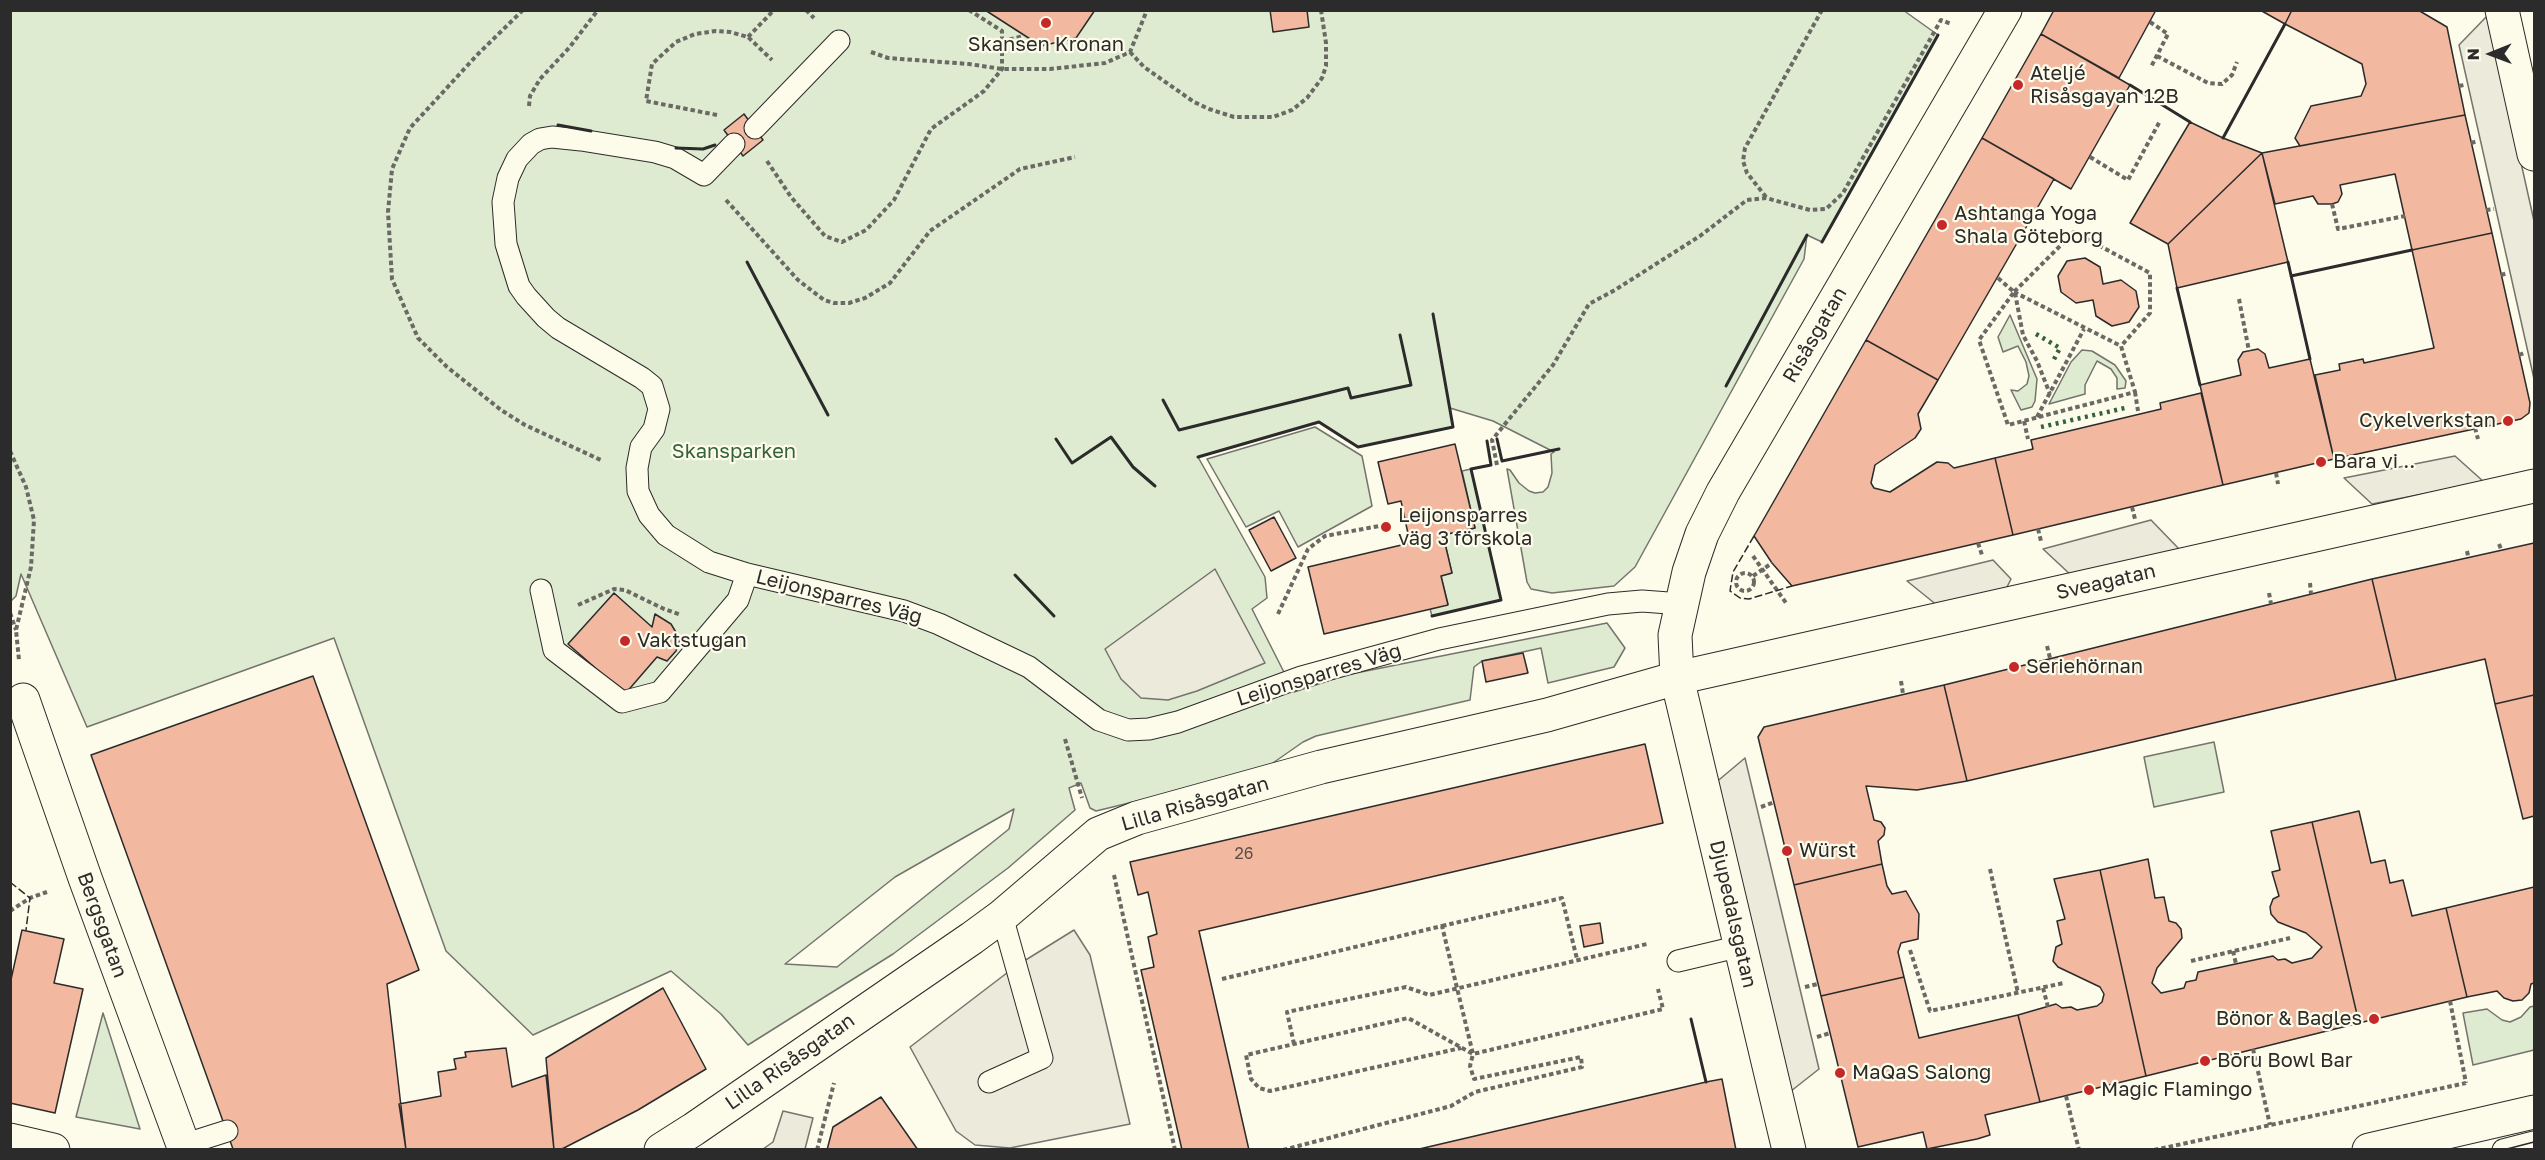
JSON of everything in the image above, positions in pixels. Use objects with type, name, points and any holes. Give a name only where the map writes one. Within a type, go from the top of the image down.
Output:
[{"type":"street","name":"Risåsgatan","points":[[1677,678],[1676,635],[1686,582],[1702,534],[1723,492],[2005,10]]},
{"type":"street","points":[[2502,10],[2535,154]]},
{"type":"street","name":"Sveagatan","points":[[1677,678],[2535,486]]},
{"type":"street","name":"Lilla Risåsgatan","points":[[661,1149],[694,1130],[1002,916],[1098,834],[1137,818],[1321,767],[1547,715],[1677,678]]},
{"type":"street","name":"Djupedalsgatan","points":[[1677,678],[1789,1149]]},
{"type":"street","name":"Bergsgatan","points":[[23,700],[85,878],[184,1147]]},
{"type":"street","points":[[2369,1149],[2535,1112]]},
{"type":"street","points":[[10,1140],[53,1149]]},
{"type":"lane","points":[[755,128],[839,40]]},
{"type":"lane","points":[[531,144],[540,139],[552,137],[655,152],[675,158],[704,175],[734,144]]},
{"type":"lane","name":"Leijonsparres Väg","points":[[531,144],[517,159],[508,178],[503,202],[506,244],[519,286],[546,318],[652,386],[658,410],[654,429],[641,447],[637,468],[638,491],[649,515],[666,535],[709,562],[747,574],[904,611],[939,624],[1029,667],[1099,720],[1128,730],[1149,729],[1178,722],[1301,677],[1439,639],[1608,604],[1642,601],[1682,604]]},
{"type":"lane","points":[[541,590],[554,650],[622,702],[660,692],[738,600],[747,574]]},
{"type":"lane","points":[[989,1082],[1041,1058],[1002,916]]},
{"type":"lane","points":[[1678,961],[1741,946]]},
{"type":"lane","points":[[184,1147],[227,1131]]},
{"type":"lane","points":[[2503,1149],[2535,1142]]},
{"type":"path","points":[[523,10],[478,54],[410,128],[392,170],[388,212],[392,279],[418,338],[447,367],[501,410],[525,425],[595,459],[617,466],[637,468]]},
{"type":"path","points":[[531,144],[526,130],[530,96],[540,79],[569,48],[597,10]]},
{"type":"path","points":[[720,116],[645,101],[652,64],[676,42],[695,34],[730,32],[748,37],[774,10]]},
{"type":"path","points":[[761,152],[791,197],[825,236],[842,242],[866,230],[894,200],[931,129],[984,92],[1002,69],[1002,31],[969,10]]},
{"type":"path","points":[[839,40],[888,58],[969,64],[1002,69],[1050,69],[1105,63],[1130,52],[1147,10]]},
{"type":"path","points":[[1130,52],[1144,67],[1194,102],[1209,109],[1234,117],[1273,117],[1292,110],[1307,98],[1322,78],[1326,66],[1326,44],[1321,10]]},
{"type":"path","points":[[1766,198],[1747,173],[1743,161],[1745,148],[1822,10]]},
{"type":"path","points":[[1497,465],[1492,440],[1553,364],[1589,304],[1690,242],[1747,200],[1766,198],[1820,211],[1832,205],[1843,193],[1941,20],[1986,43]]},
{"type":"path","points":[[2150,22],[2168,34],[2151,67]]},
{"type":"path","points":[[1002,41],[1024,36]]},
{"type":"path","points":[[2157,56],[2208,83],[2222,84],[2232,75],[2237,62]]},
{"type":"path","points":[[2090,157],[2128,180],[2160,121]]},
{"type":"path","points":[[2471,142],[2478,141]]},
{"type":"path","points":[[704,175],[798,280],[824,300],[849,303],[865,298],[890,283],[930,231],[1020,169],[1075,157]]},
{"type":"path","points":[[2332,204],[2338,229],[2405,216]]},
{"type":"path","points":[[2486,210],[2494,209]]},
{"type":"path","points":[[2121,346],[2150,313],[2150,273],[2074,232],[2014,292],[1979,340],[2008,425],[2135,392]]},
{"type":"path","points":[[2501,275],[2508,273]]},
{"type":"path","points":[[1998,278],[2014,292],[2121,346],[2135,392],[2138,411]]},
{"type":"path","points":[[2014,292],[2023,335],[2037,361],[2050,394]]},
{"type":"path","points":[[2239,299],[2248,351]]},
{"type":"path","points":[[2037,418],[2084,329]]},
{"type":"path","points":[[2024,421],[2028,439]]},
{"type":"path","points":[[2475,428],[2478,439]]},
{"type":"path","points":[[10,451],[26,487],[34,520],[31,567],[16,630]]},
{"type":"path","points":[[2349,455],[2352,467]]},
{"type":"path","points":[[2276,473],[2278,484]]},
{"type":"path","points":[[2132,507],[2135,519]]},
{"type":"path","points":[[1278,614],[1308,549],[1325,536],[1390,524]]},
{"type":"path","points":[[2038,529],[2041,541]]},
{"type":"path","points":[[1978,543],[1982,555]]},
{"type":"path","points":[[1753,556],[1786,603]]},
{"type":"path","points":[[1753,576],[1772,563]]},
{"type":"path","points":[[1748,573],[1753,576],[1755,585],[1749,591],[1741,591],[1737,587],[1736,582],[1740,574],[1748,573]]},
{"type":"path","points":[[2310,583],[2312,594]]},
{"type":"path","points":[[546,615],[614,589],[634,592],[663,609],[716,626]]},
{"type":"path","points":[[2269,593],[2271,604]]},
{"type":"path","points":[[10,613],[16,630],[23,700]]},
{"type":"path","points":[[2047,646],[2050,658]]},
{"type":"path","points":[[1901,681],[1904,694]]},
{"type":"path","points":[[1062,728],[1085,806]]},
{"type":"path","points":[[1761,807],[1775,802]]},
{"type":"path","points":[[1111,869],[1114,874],[1175,1149]]},
{"type":"path","points":[[1989,869],[2018,993]]},
{"type":"path","points":[[10,911],[40,894]]},
{"type":"path","points":[[1222,979],[1562,898],[1577,959]]},
{"type":"path","points":[[1283,1149],[1451,1106],[1476,1092],[1582,1067],[1581,1057],[1474,1079],[1470,1066],[1473,1054],[1442,926]]},
{"type":"path","points":[[2191,961],[2290,938]]},
{"type":"path","points":[[1294,1044],[1287,1012],[1406,987],[1429,995],[1647,942],[1649,954]]},
{"type":"path","points":[[1910,950],[1930,1011],[2064,983]]},
{"type":"path","points":[[2233,951],[2236,964]]},
{"type":"path","points":[[1805,987],[1818,984]]},
{"type":"path","points":[[1461,1048],[1270,1091],[1259,1088],[1251,1079],[1246,1055],[1408,1018],[1473,1054],[1663,1009],[1658,987]]},
{"type":"path","points":[[2043,988],[2048,1007]]},
{"type":"path","points":[[2450,1001],[2466,1083]]},
{"type":"path","points":[[1817,1037],[1830,1033]]},
{"type":"path","points":[[2253,1049],[2270,1125]]},
{"type":"path","points":[[817,1149],[837,1072]]},
{"type":"path","points":[[2154,1149],[2478,1080]]},
{"type":"path","points":[[2066,1096],[2079,1149]]},
{"type":"green space","name":"Skansparken","points":[[1903,10],[1938,35],[1822,242],[1807,235],[1804,259],[1635,567],[1614,586],[1552,593],[1531,589],[1527,582],[1507,469],[1529,491],[1543,492],[1548,487],[1552,473],[1551,454],[1554,452],[1493,421],[1450,408],[1453,427],[1358,447],[1319,422],[1198,457],[1265,577],[1267,598],[1252,609],[1294,692],[1346,675],[1607,623],[1625,648],[1614,667],[1548,683],[1541,648],[1482,661],[1474,667],[1470,700],[1316,736],[1303,742],[1270,765],[1249,774],[1096,811],[1090,808],[1081,783],[1069,788],[1075,810],[1008,868],[893,954],[748,1045],[721,1014],[671,971],[533,1035],[446,951],[334,638],[87,727],[21,574],[16,596],[11,601],[11,11]],"holes":[[[1014,809],[1009,829],[837,967],[785,964],[895,877]]]},
{"type":"green space","points":[[2010,315],[2037,379],[2035,401],[2032,407],[2021,410],[2011,390],[2018,391],[2027,384],[2029,376],[2026,362],[2018,346],[2003,352],[1998,337]]},
{"type":"green space","points":[[2082,350],[2092,351],[2115,365],[2126,381],[2125,388],[2117,389],[2117,378],[2111,369],[2097,361],[2085,385],[2085,394],[2049,404],[2071,362]]},
{"type":"green space","points":[[1315,427],[1362,456],[1372,506],[1298,547],[1279,511],[1246,527],[1207,459]]},
{"type":"green space","points":[[1471,469],[1501,600],[1432,616],[1430,609],[1448,604],[1441,576],[1452,573],[1443,535],[1475,528],[1462,471]]},
{"type":"green space","points":[[2214,742],[2224,792],[2154,807],[2144,757]]},
{"type":"green space","points":[[2534,1006],[2534,1050],[2473,1065],[2463,1013],[2487,1009],[2502,1020],[2510,1022],[2521,1017],[2530,1007]]},
{"type":"green space","points":[[103,1013],[140,1129],[76,1117]]},
{"type":"shaded area","points":[[2488,15],[2534,221],[2534,379],[2459,45]]},
{"type":"shaded area","points":[[2455,456],[2484,482],[2372,504],[2344,478]]},
{"type":"shaded area","points":[[2151,520],[2180,550],[2073,577],[2043,549]]},
{"type":"shaded area","points":[[1993,560],[2011,579],[2006,589],[1938,606],[1907,581]]},
{"type":"shaded area","points":[[1215,569],[1265,663],[1197,691],[1168,700],[1141,698],[1121,679],[1105,649]]},
{"type":"shaded area","points":[[1745,758],[1819,1069],[1786,1095],[1714,784]]},
{"type":"shaded area","points":[[1074,930],[1090,955],[1130,1124],[1010,1148],[975,1145],[956,1131],[910,1047],[1016,966]]},
{"type":"shaded area","points":[[783,1111],[813,1118],[805,1149],[763,1149],[773,1142]]},
{"type":"building","name":"Skansen Kronan","points":[[985,10],[1095,10],[1076,38],[1041,46]]},
{"type":"building","points":[[1270,10],[1307,10],[1309,27],[1273,32]]},
{"type":"building","points":[[2054,10],[2156,10],[2119,78],[2041,34]]},
{"type":"building","points":[[2260,10],[2292,10],[2285,24]]},
{"type":"building","points":[[2292,10],[2418,10],[2447,27],[2465,115],[2300,146],[2295,138],[2311,106],[2361,96],[2366,84],[2362,64],[2285,24]]},
{"type":"building","points":[[2041,34],[2130,85],[2071,189],[1982,138]]},
{"type":"building","points":[[744,114],[763,140],[743,156],[724,130]]},
{"type":"building","points":[[2465,115],[2492,233],[2412,250],[2395,174],[2340,185],[2342,194],[2338,202],[2332,204],[2318,204],[2313,196],[2275,204],[2262,153]]},
{"type":"building","points":[[2190,122],[2262,153],[2168,244],[2130,223]]},
{"type":"building","points":[[1982,138],[2054,179],[1938,380],[1866,340]]},
{"type":"building","points":[[2262,153],[2288,262],[2177,288],[2168,244]]},
{"type":"building","points":[[2492,233],[2530,403],[2529,413],[2521,419],[2334,459],[2315,375],[2340,370],[2339,364],[2363,359],[2364,363],[2434,348],[2412,250]]},
{"type":"building","points":[[2085,258],[2100,267],[2103,284],[2121,280],[2136,291],[2139,307],[2129,322],[2112,326],[2096,316],[2093,300],[2076,303],[2061,292],[2058,276],[2067,261]]},
{"type":"building","points":[[1866,340],[1938,380],[1918,414],[1921,429],[1915,438],[1875,465],[1871,483],[1874,488],[1890,492],[1937,462],[1948,463],[1954,468],[1995,458],[2013,535],[1792,586],[1772,563],[1754,536]]},
{"type":"building","points":[[2258,349],[2265,354],[2269,368],[2310,359],[2334,459],[2223,485],[2200,385],[2241,375],[2238,360],[2243,352]]},
{"type":"building","points":[[2201,393],[2223,485],[2013,535],[1995,458],[2033,449],[2031,440],[2161,409],[2160,403]]},
{"type":"building","points":[[1455,444],[1475,528],[1443,535],[1452,573],[1441,576],[1448,605],[1324,634],[1308,567],[1410,543],[1401,501],[1388,504],[1378,462]]},
{"type":"building","points":[[1274,517],[1296,558],[1271,571],[1249,530]]},
{"type":"building","points":[[2534,543],[2534,695],[2495,704],[2485,659],[2396,680],[2372,579]]},
{"type":"building","points":[[2372,579],[2396,680],[1967,781],[1944,685]]},
{"type":"building","name":"Vaktstugan","points":[[614,593],[652,627],[655,614],[671,624],[680,639],[676,651],[667,661],[657,657],[625,694],[568,644]]},
{"type":"building","points":[[1523,653],[1528,673],[1486,682],[1482,661]]},
{"type":"building","points":[[313,676],[419,970],[387,984],[406,1150],[233,1149],[91,755]]},
{"type":"building","points":[[1944,685],[1967,781],[1917,790],[1866,786],[1874,820],[1881,822],[1885,828],[1884,835],[1878,841],[1882,864],[1794,885],[1758,737],[1764,727]]},
{"type":"building","points":[[2534,695],[2534,816],[2523,819],[2495,704]]},
{"type":"building","points":[[1645,744],[1663,823],[1199,931],[1249,1150],[1182,1150],[1141,970],[1154,967],[1148,937],[1157,934],[1148,892],[1138,895],[1130,862]]},
{"type":"building","points":[[2359,811],[2371,863],[2385,860],[2390,883],[2403,880],[2412,916],[2446,908],[2467,997],[2359,1023],[2312,822]]},
{"type":"building","points":[[2312,822],[2359,1023],[2146,1076],[2100,870],[2148,859],[2155,898],[2164,897],[2169,921],[2176,923],[2181,929],[2182,938],[2157,968],[2152,983],[2161,993],[2184,988],[2186,982],[2196,980],[2198,972],[2273,956],[2278,960],[2285,959],[2292,963],[2312,958],[2322,947],[2306,933],[2278,922],[2271,914],[2270,907],[2273,899],[2279,896],[2272,872],[2280,870],[2271,831]]},
{"type":"building","points":[[1882,864],[1887,886],[1892,894],[1906,891],[1919,914],[1918,939],[1901,943],[1898,952],[1904,977],[1821,996],[1794,885]]},
{"type":"building","points":[[2100,870],[2146,1076],[2040,1102],[2018,1015],[2056,1004],[2062,1008],[2071,1007],[2077,1010],[2097,1006],[2102,1002],[2104,994],[2100,987],[2058,967],[2053,961],[2056,947],[2062,944],[2057,921],[2065,919],[2054,879]]},
{"type":"building","points":[[2534,887],[2534,983],[2531,984],[2529,993],[2522,1000],[2513,1001],[2504,998],[2497,991],[2467,997],[2446,908]]},
{"type":"building","points":[[1600,923],[1603,943],[1584,947],[1580,926]]},
{"type":"building","points":[[22,930],[64,939],[54,983],[83,989],[55,1113],[10,1103],[10,984]]},
{"type":"building","points":[[1904,977],[1919,1038],[2018,1015],[2040,1102],[1985,1115],[1990,1135],[1977,1139],[1927,1149],[1923,1132],[1858,1147],[1821,996]]},
{"type":"building","points":[[663,988],[706,1069],[638,1110],[560,1150],[554,1150],[546,1058]]},
{"type":"building","points":[[506,1048],[512,1087],[546,1075],[554,1150],[406,1150],[399,1104],[441,1096],[438,1072],[456,1069],[454,1059],[466,1057],[465,1052]]},
{"type":"building","points":[[1722,1079],[1736,1150],[1415,1150],[1706,1082]]},
{"type":"building","points":[[881,1097],[918,1150],[827,1150],[833,1127]]},
{"type":"tram line","points":[[2503,1150],[2534,1142]]},
{"type":"hedge","points":[[2036,334],[2060,348],[2052,363]]},
{"type":"hedge","points":[[2041,427],[2125,408]]},
{"type":"fence","points":[[1754,536],[1733,572],[1730,591],[1740,598],[1749,599],[1792,586]]},
{"type":"fence","points":[[10,882],[30,898],[26,930]]},
{"type":"wall","points":[[2223,138],[2285,24]]},
{"type":"wall","points":[[1822,242],[1938,35]]},
{"type":"wall","points":[[2130,85],[2190,122]]},
{"type":"wall","points":[[558,125],[591,131]]},
{"type":"wall","points":[[676,148],[703,149],[715,145]]},
{"type":"wall","points":[[1726,386],[1807,235]]},
{"type":"wall","points":[[2291,276],[2412,250]]},
{"type":"wall","points":[[747,262],[828,415]]},
{"type":"wall","points":[[2288,262],[2310,359]]},
{"type":"wall","points":[[2177,288],[2200,385]]},
{"type":"wall","points":[[1198,457],[1319,422],[1358,447],[1453,427],[1433,314]]},
{"type":"wall","points":[[1163,400],[1179,430],[1348,388],[1351,398],[1411,385],[1400,335]]},
{"type":"wall","points":[[1056,439],[1072,463],[1111,437],[1133,467],[1155,486]]},
{"type":"wall","points":[[1497,439],[1502,461],[1559,449]]},
{"type":"wall","points":[[1432,616],[1501,600],[1471,469],[1491,465],[1487,441]]},
{"type":"wall","points":[[1015,575],[1054,616]]},
{"type":"wall","points":[[1691,1019],[1706,1082]]},
{"type":"place","name":"Skansen Kronan","points":[[1046,23]]},
{"type":"place","name":"Ateljé Risåsgayan 12B","points":[[2018,85]]},
{"type":"place","name":"Ashtanga Yoga Shala Göteborg","points":[[1942,225]]},
{"type":"place","name":"Cykelverkstan","points":[[2508,421]]},
{"type":"place","name":"Bara vi ..","points":[[2321,462]]},
{"type":"place","name":"Leijonsparres väg 3 förskola","points":[[1386,527]]},
{"type":"place","name":"Vaktstugan","points":[[625,641]]},
{"type":"place","name":"Seriehörnan","points":[[2014,667]]},
{"type":"place","name":"Würst","points":[[1787,851]]},
{"type":"place","name":"Bönor & Bagles","points":[[2374,1019]]},
{"type":"place","name":"Bōru Bowl Bar","points":[[2205,1061]]},
{"type":"place","name":"MaQaS Salong","points":[[1840,1073]]},
{"type":"place","name":"Magic Flamingo","points":[[2089,1090]]}]
